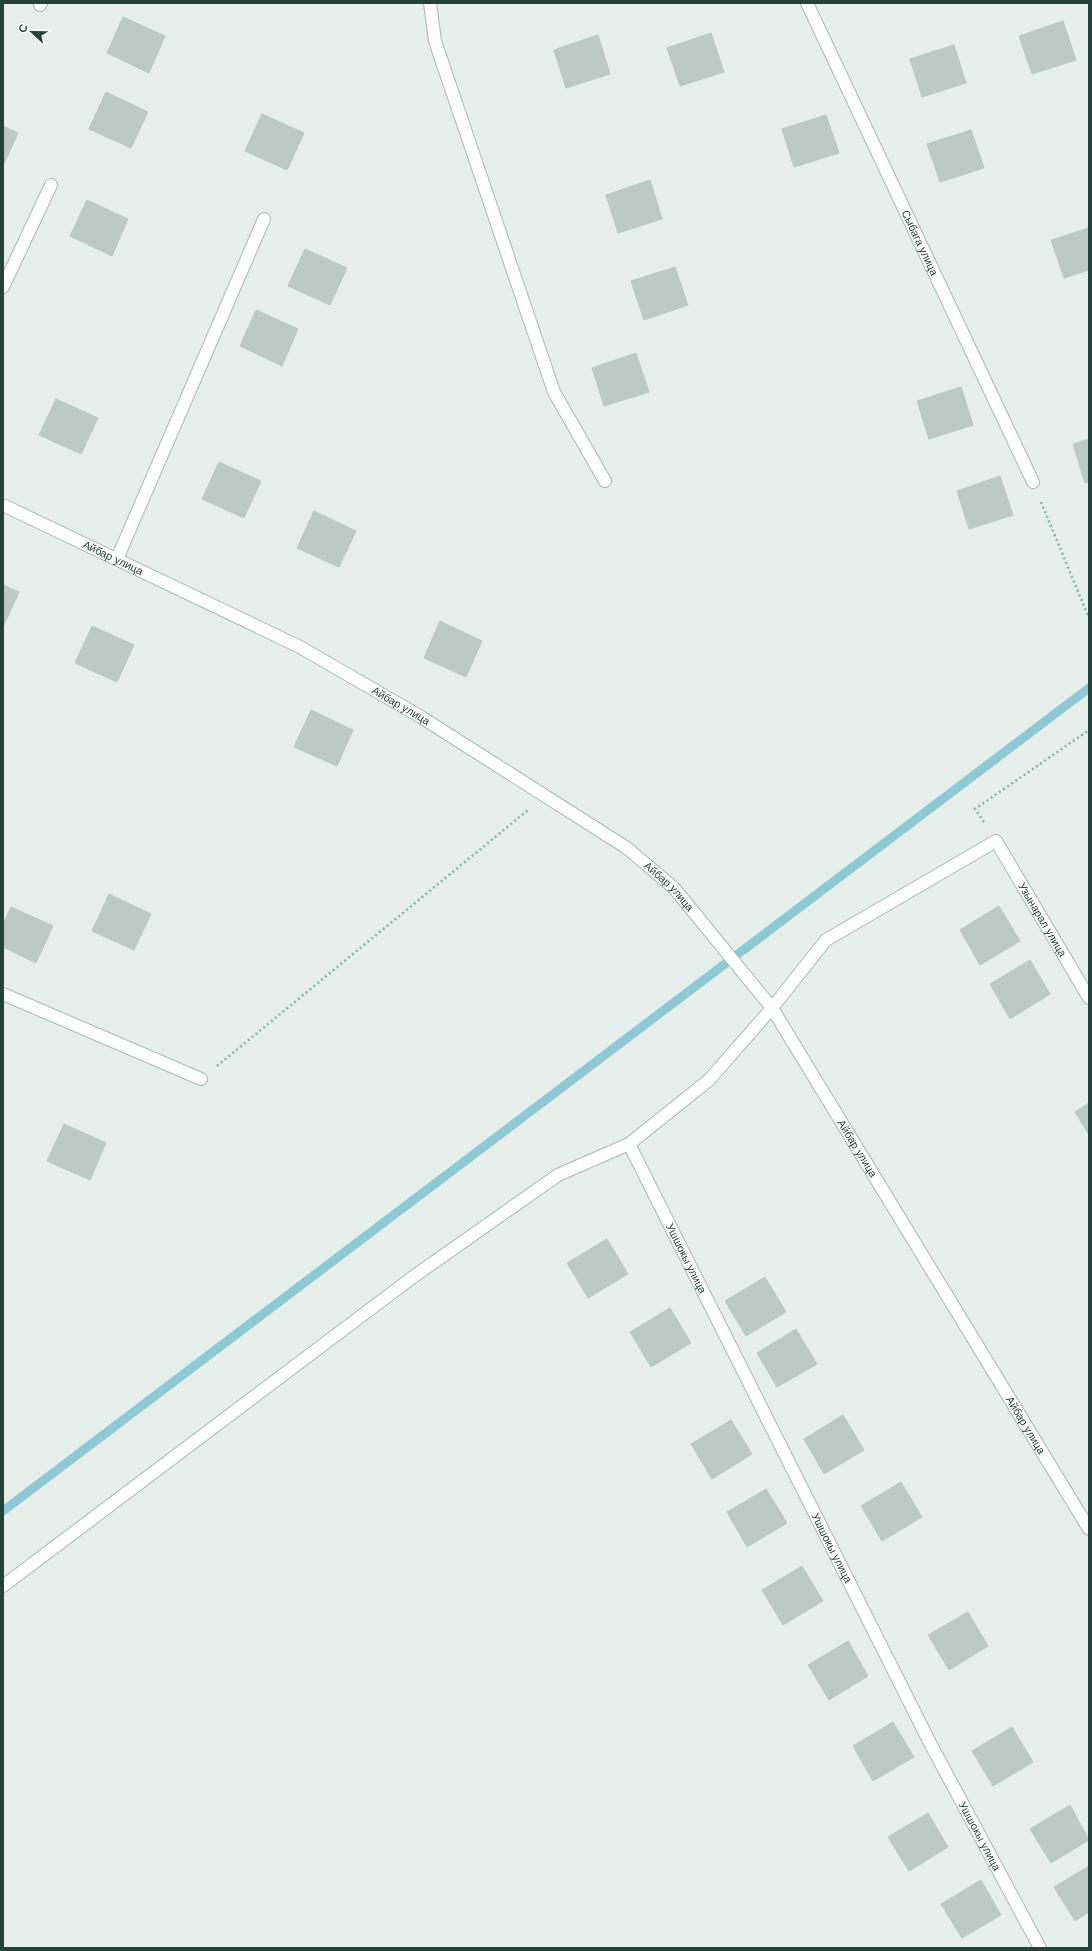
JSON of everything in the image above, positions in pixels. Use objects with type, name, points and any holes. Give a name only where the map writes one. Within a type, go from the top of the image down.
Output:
[{"type":"street","points":[[430,3],[435,41],[554,392],[605,481]]},
{"type":"street","name":"Сыбага улица","points":[[807,3],[1032,482]]},
{"type":"street","points":[[3,287],[51,186]]},
{"type":"street","points":[[117,559],[264,219]]},
{"type":"street","name":"Айбар улица","points":[[3,505],[300,647],[422,717],[628,848],[674,888],[772,1008],[1089,1529]]},
{"type":"street","points":[[3,1586],[425,1268],[558,1175],[629,1144],[709,1080],[772,1008],[826,940],[996,841]]},
{"type":"street","name":"Узынарал улица","points":[[996,841],[1089,998]]},
{"type":"street","points":[[3,994],[201,1079]]},
{"type":"street","name":"Ушшокы улица","points":[[629,1144],[930,1743],[1040,1948]]},
{"type":"path","points":[[1032,482],[1089,618]]},
{"type":"path","points":[[996,841],[975,809],[1089,730]]},
{"type":"path","points":[[201,1079],[545,796]]},
{"type":"building","points":[[123,17],[165,36],[149,73],[107,53]]},
{"type":"building","points":[[1063,21],[1076,60],[1032,74],[1019,36]]},
{"type":"building","points":[[711,33],[724,72],[680,86],[667,48]]},
{"type":"building","points":[[598,35],[610,74],[566,88],[554,50]]},
{"type":"building","points":[[954,45],[966,83],[922,97],[910,59]]},
{"type":"building","points":[[106,92],[148,112],[131,148],[89,129]]},
{"type":"building","points":[[262,114],[304,133],[287,170],[245,151]]},
{"type":"building","points":[[826,115],[839,153],[794,167],[782,129]]},
{"type":"building","points":[[3,126],[18,133],[3,166]]},
{"type":"building","points":[[971,130],[984,168],[940,182],[927,144]]},
{"type":"building","points":[[650,180],[662,219],[618,233],[606,195]]},
{"type":"building","points":[[87,200],[128,219],[112,256],[70,236]]},
{"type":"building","points":[[1089,228],[1089,270],[1064,278],[1051,240]]},
{"type":"building","points":[[305,249],[347,268],[330,305],[288,286]]},
{"type":"building","points":[[675,267],[688,305],[644,320],[631,281]]},
{"type":"building","points":[[256,310],[298,329],[282,366],[240,346]]},
{"type":"building","points":[[636,353],[649,392],[604,406],[592,368]]},
{"type":"building","points":[[961,387],[973,425],[929,439],[917,401]]},
{"type":"building","points":[[56,399],[98,418],[81,454],[39,435]]},
{"type":"building","points":[[1089,439],[1089,482],[1085,483],[1073,444]]},
{"type":"building","points":[[219,462],[261,481],[244,518],[202,499]]},
{"type":"building","points":[[1000,476],[1013,515],[969,529],[957,491]]},
{"type":"building","points":[[314,511],[356,531],[339,567],[297,548]]},
{"type":"building","points":[[3,585],[19,592],[3,627]]},
{"type":"building","points":[[440,621],[482,641],[466,677],[424,658]]},
{"type":"building","points":[[92,626],[134,645],[117,682],[75,663]]},
{"type":"building","points":[[311,710],[353,730],[337,766],[294,747]]},
{"type":"building","points":[[109,894],[151,914],[134,950],[92,931]]},
{"type":"building","points":[[999,906],[1020,941],[980,965],[960,930]]},
{"type":"building","points":[[11,907],[53,926],[36,963],[3,947],[3,924]]},
{"type":"building","points":[[1030,960],[1050,994],[1010,1019],[990,984]]},
{"type":"building","points":[[1089,1103],[1089,1135],[1075,1112]]},
{"type":"building","points":[[64,1124],[106,1143],[90,1180],[47,1161]]},
{"type":"building","points":[[607,1239],[628,1274],[588,1298],[567,1263]]},
{"type":"building","points":[[765,1277],[786,1312],[746,1336],[725,1301]]},
{"type":"building","points":[[670,1308],[691,1343],[651,1367],[630,1332]]},
{"type":"building","points":[[796,1329],[817,1364],[777,1387],[757,1353]]},
{"type":"building","points":[[843,1415],[864,1450],[824,1474],[804,1439]]},
{"type":"building","points":[[731,1420],[752,1454],[712,1479],[691,1444]]},
{"type":"building","points":[[901,1482],[922,1517],[882,1541],[861,1506]]},
{"type":"building","points":[[766,1489],[787,1523],[747,1547],[727,1512]]},
{"type":"building","points":[[802,1566],[823,1601],[783,1625],[762,1590]]},
{"type":"building","points":[[968,1612],[988,1646],[949,1670],[928,1635]]},
{"type":"building","points":[[848,1641],[868,1676],[829,1700],[808,1665]]},
{"type":"building","points":[[893,1722],[914,1757],[873,1781],[853,1746]]},
{"type":"building","points":[[1012,1727],[1033,1762],[993,1786],[972,1751]]},
{"type":"building","points":[[1070,1805],[1089,1840],[1051,1863],[1030,1829]]},
{"type":"building","points":[[928,1813],[948,1847],[909,1871],[888,1837]]},
{"type":"building","points":[[1089,1866],[1089,1912],[1075,1921],[1054,1887]]},
{"type":"building","points":[[981,1880],[1001,1915],[962,1938],[941,1904]]},
{"type":"waterway","points":[[3,1511],[1089,688]]}]
